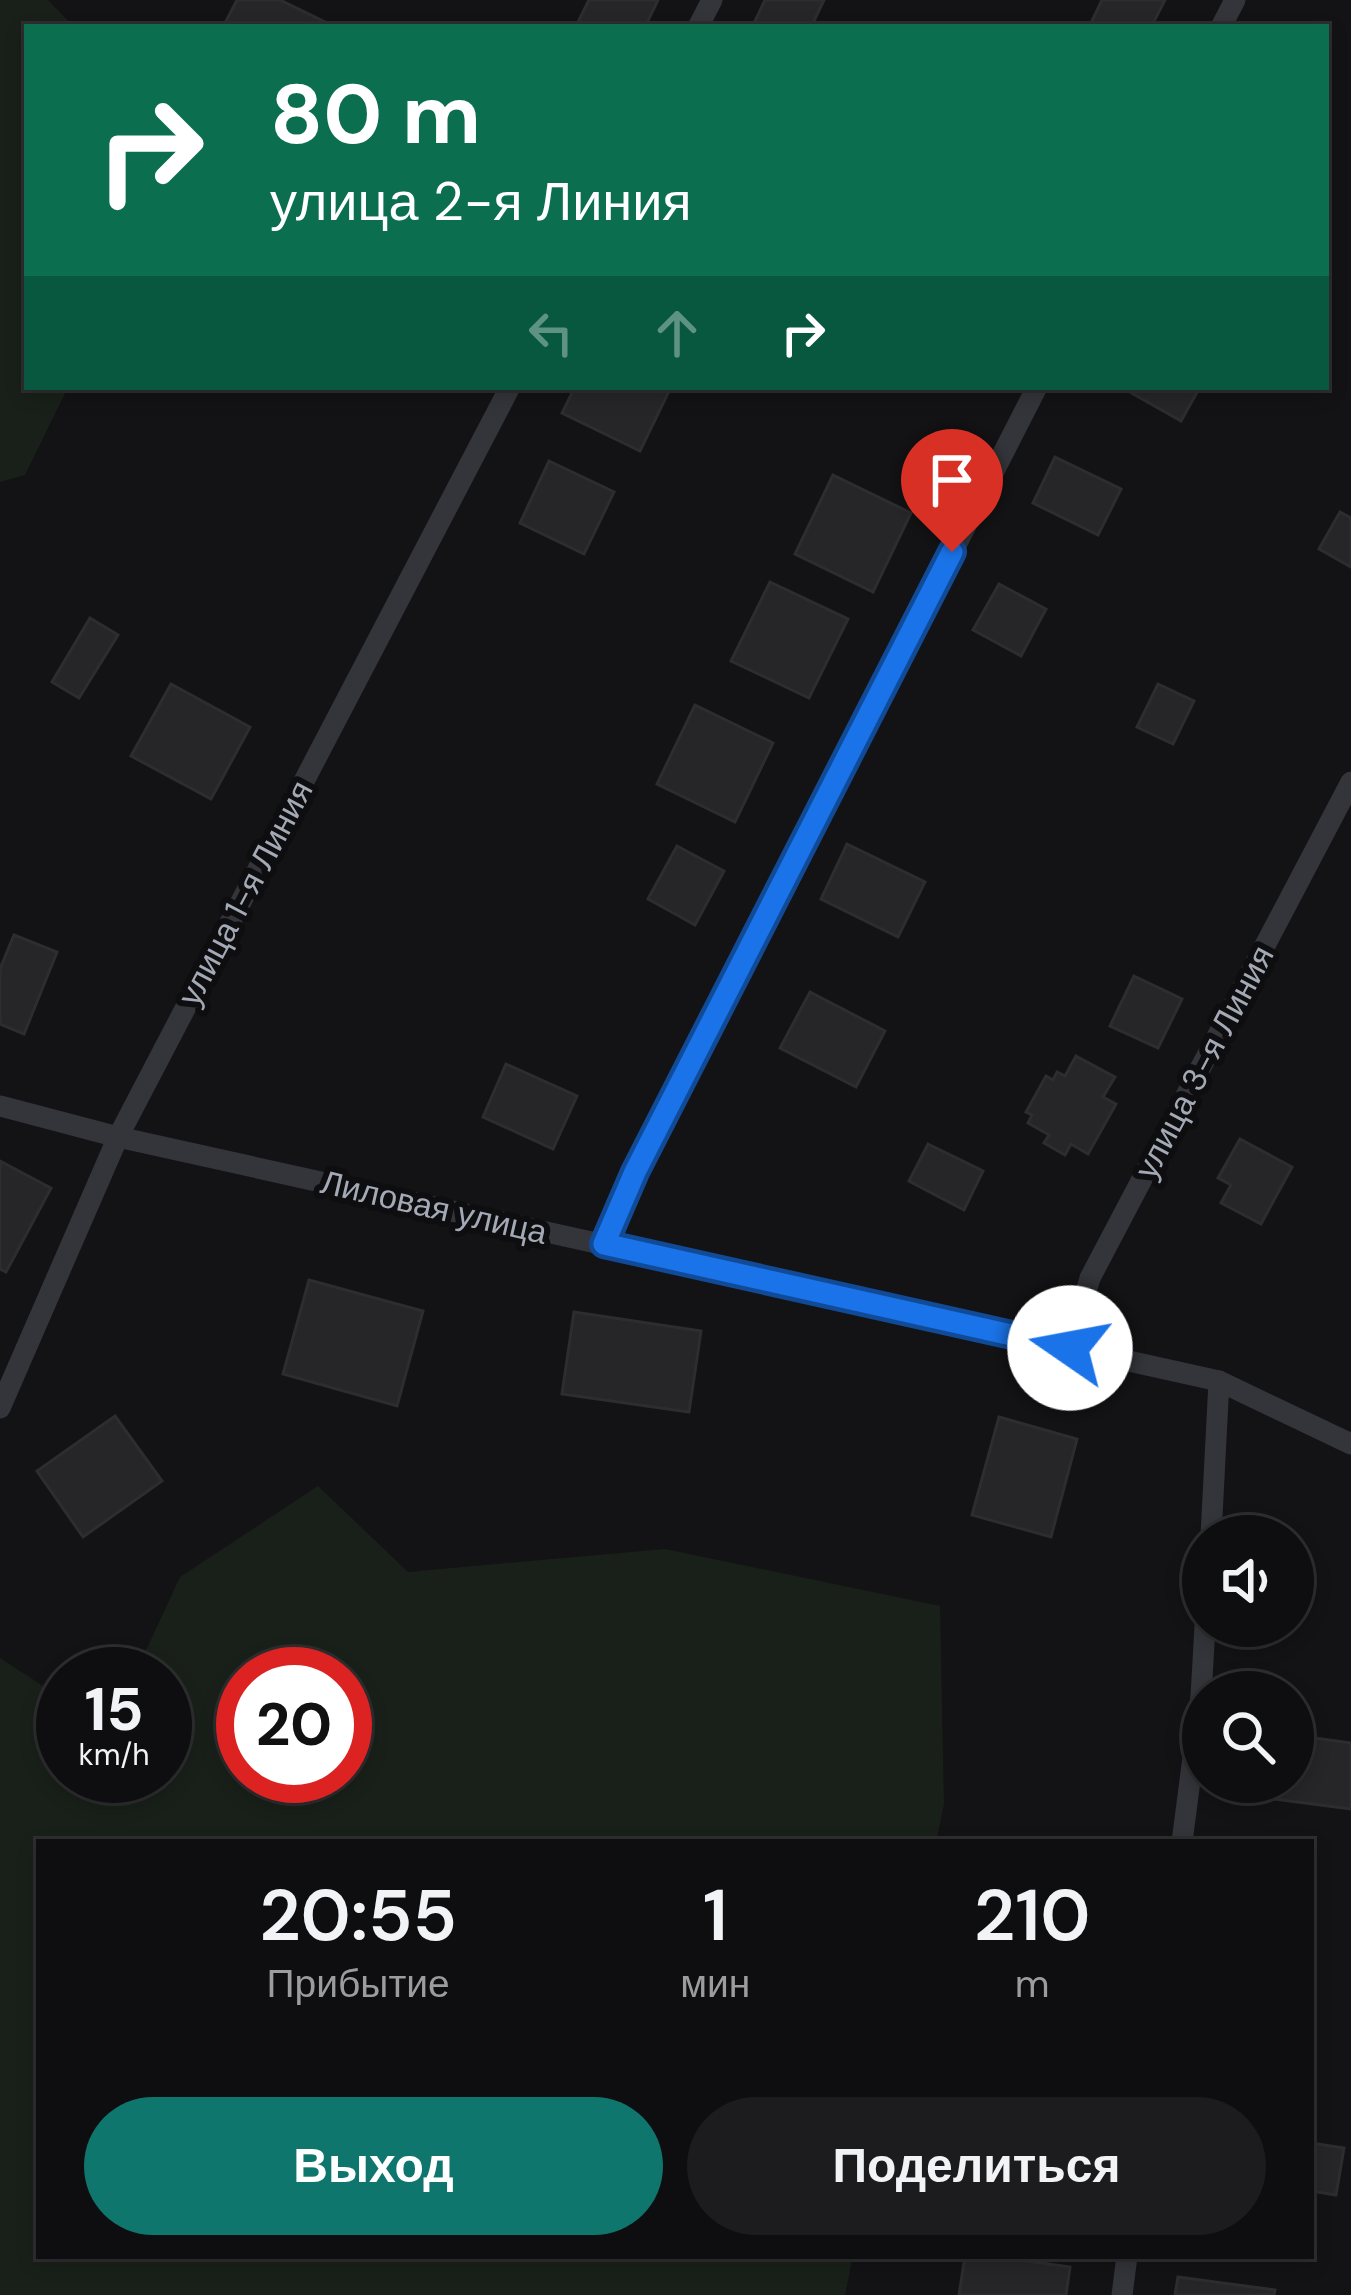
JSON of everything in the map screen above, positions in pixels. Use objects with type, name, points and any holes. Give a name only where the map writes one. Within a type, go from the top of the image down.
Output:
[{"type":"lane","name":"улица 1-я Линия","points":[[0,1408],[118,1137],[508,390]]},
{"type":"lane","points":[[604,1244],[635,1172],[1035,390]]},
{"type":"lane","name":"улица 3-я Линия","points":[[1070,1348],[1090,1278],[1351,782]]},
{"type":"lane","name":"Лиловая улица","points":[[0,1106],[118,1137],[1220,1381],[1351,1444]]},
{"type":"lane","points":[[1211,1515],[1220,1381]]},
{"type":"lane","points":[[1182,1839],[1204,1647]]},
{"type":"lane","points":[[1122,2295],[1127,2259]]},
{"type":"shaded area","points":[[0,0],[48,0],[71,24],[24,24],[24,390],[67,390],[25,475],[0,482]]},
{"type":"shaded area","points":[[318,1486],[408,1572],[665,1549],[940,1606],[944,1804],[937,1839],[36,1839],[36,2259],[852,2259],[845,2295],[0,2295],[0,1658],[36,1681],[36,1803],[192,1803],[192,1647],[148,1647],[180,1577]]},
{"type":"building","points":[[237,0],[280,0],[327,23],[326,24],[225,24]]},
{"type":"building","points":[[589,0],[658,0],[646,24],[577,24]]},
{"type":"building","points":[[765,0],[824,0],[812,24],[755,21]]},
{"type":"building","points":[[1102,0],[1165,0],[1153,24],[1090,24]]},
{"type":"building","points":[[574,390],[670,390],[640,451],[562,413]]},
{"type":"building","points":[[1126,390],[1198,390],[1181,421]]},
{"type":"building","points":[[1055,457],[1121,489],[1098,535],[1033,503]]},
{"type":"building","points":[[549,461],[614,492],[584,554],[520,523]]},
{"type":"building","points":[[833,475],[911,513],[873,592],[795,554]]},
{"type":"building","points":[[1340,512],[1351,518],[1351,567],[1319,549]]},
{"type":"building","points":[[770,582],[848,619],[809,698],[731,661]]},
{"type":"building","points":[[999,584],[1046,609],[1021,656],[973,630]]},
{"type":"building","points":[[90,618],[118,635],[79,698],[52,682]]},
{"type":"building","points":[[171,684],[250,727],[211,799],[131,756]]},
{"type":"building","points":[[1158,684],[1194,701],[1173,744],[1137,727]]},
{"type":"building","points":[[695,705],[773,743],[735,822],[657,784]]},
{"type":"building","points":[[847,844],[925,882],[898,937],[821,899]]},
{"type":"building","points":[[677,846],[724,871],[695,925],[648,899]]},
{"type":"building","points":[[14,935],[57,952],[24,1034],[0,1024],[0,969]]},
{"type":"building","points":[[1134,976],[1182,999],[1158,1048],[1110,1026]]},
{"type":"building","points":[[810,992],[885,1031],[856,1087],[780,1048]]},
{"type":"building","points":[[1076,1056],[1115,1077],[1103,1097],[1116,1104],[1088,1154],[1071,1144],[1065,1155],[1044,1143],[1049,1135],[1028,1123],[1032,1115],[1026,1112],[1046,1076],[1053,1080],[1057,1072],[1065,1076]]},
{"type":"building","points":[[506,1064],[577,1096],[553,1149],[483,1117]]},
{"type":"building","points":[[1240,1139],[1292,1167],[1261,1224],[1221,1203],[1231,1185],[1218,1178]]},
{"type":"building","points":[[928,1144],[983,1171],[964,1210],[909,1181]]},
{"type":"building","points":[[0,1161],[51,1188],[6,1272],[0,1269]]},
{"type":"building","points":[[309,1280],[423,1311],[397,1406],[283,1374]]},
{"type":"building","points":[[574,1312],[701,1331],[689,1412],[562,1394]]},
{"type":"building","points":[[115,1416],[162,1481],[83,1537],[37,1471]]},
{"type":"building","points":[[999,1417],[1077,1439],[1051,1537],[972,1515]]},
{"type":"building","points":[[1314,1738],[1351,1743],[1351,1809],[1305,1803],[1314,1803]]},
{"type":"building","points":[[1314,2143],[1344,2148],[1336,2195],[1314,2191]]},
{"type":"building","points":[[965,2259],[1013,2259],[1070,2267],[1066,2295],[959,2295]]},
{"type":"building","points":[[1178,2277],[1275,2290],[1274,2295],[1175,2295]]},
{"type":"route","points":[[952,552],[635,1172],[604,1244],[1070,1348]]}]
